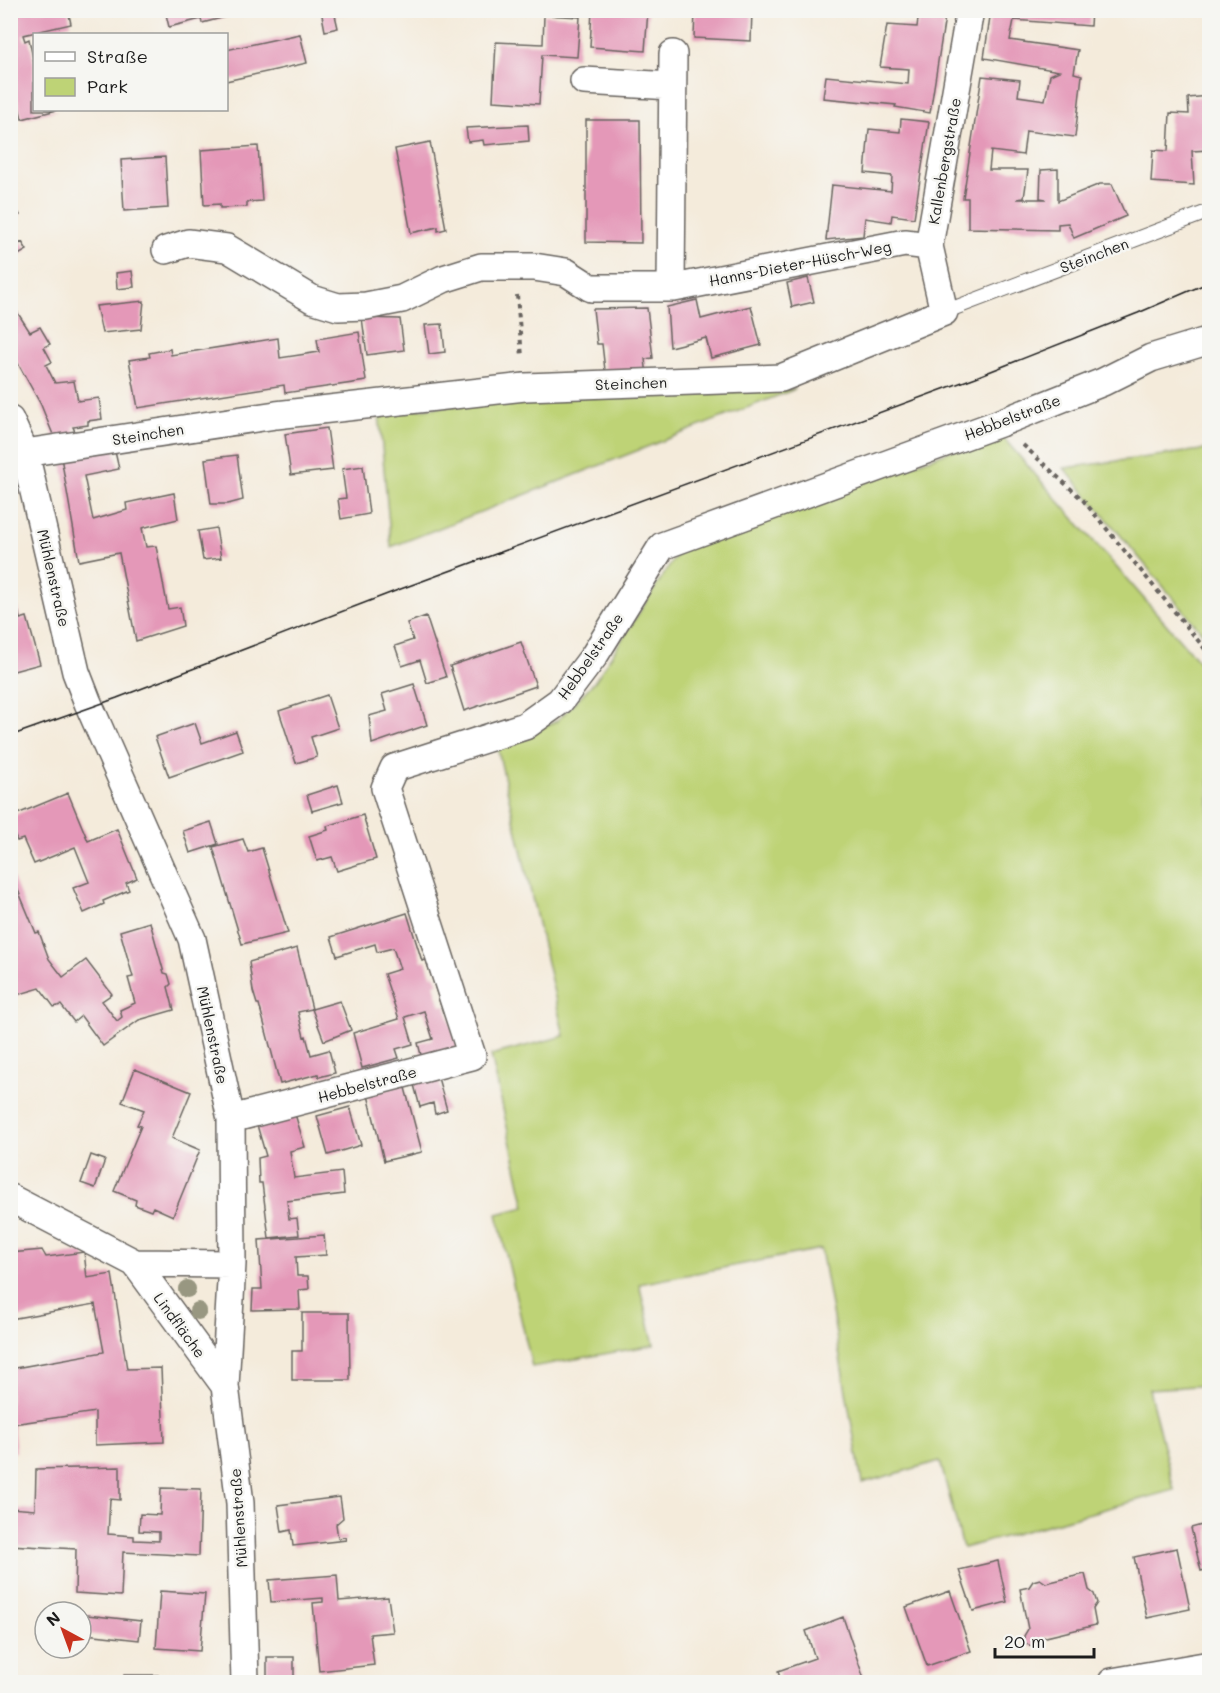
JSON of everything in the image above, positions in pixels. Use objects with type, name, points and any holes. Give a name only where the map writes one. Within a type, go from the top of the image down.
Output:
[{"type":"street","name":"Kallenbergstraße","points":[[944,312],[929,246],[970,10]]},
{"type":"street","points":[[671,287],[673,54]]},
{"type":"street","points":[[584,81],[672,86]]},
{"type":"street","name":"Hanns-Dieter-Hüsch-Weg","points":[[182,239],[227,248],[312,299],[338,306],[366,306],[402,299],[443,279],[481,267],[514,266],[566,272],[591,288],[671,287],[905,243],[929,246]]},
{"type":"street","name":"Steinchen","points":[[25,453],[276,415],[525,387],[781,378],[944,312]]},
{"type":"street","name":"Hebbelstraße","points":[[231,1119],[472,1056],[385,788],[394,768],[525,726],[560,701],[594,656],[662,546],[999,423],[1103,382],[1151,358],[1209,340]]},
{"type":"street","name":"Mühlenstraße","points":[[10,420],[25,453],[76,672],[192,939],[231,1119],[232,1264],[225,1386],[240,1503],[245,1683]]},
{"type":"street","name":"Lindfläche","points":[[10,1198],[135,1263],[225,1386]]},
{"type":"street","name":"Lindfläche","points":[[135,1263],[232,1264]]},
{"type":"street","points":[[1112,1683],[1209,1665]]},
{"type":"lane","name":"Steinchen","points":[[944,312],[1209,211]]},
{"type":"path","points":[[514,266],[525,387]]},
{"type":"path","points":[[999,423],[1083,500],[1209,655]]},
{"type":"green space","points":[[795,389],[391,547],[379,413],[536,398]]},
{"type":"green space","points":[[999,433],[1209,673],[1210,1385],[1149,1389],[1174,1490],[963,1548],[940,1461],[862,1483],[821,1249],[639,1284],[654,1345],[532,1367],[497,1214],[525,1207],[491,1055],[564,1036],[497,746],[557,721],[595,681],[679,551]]},
{"type":"green space","points":[[1210,449],[1209,641],[1064,468]]},
{"type":"building","points":[[10,10],[68,10],[71,24],[23,35],[25,41],[29,39],[33,58],[33,111],[53,111],[22,119],[10,70]]},
{"type":"building","points":[[165,10],[249,11],[202,23],[201,19],[169,27]]},
{"type":"building","points":[[321,10],[351,10],[352,12],[335,15],[338,28],[325,31]]},
{"type":"building","points":[[592,10],[648,10],[645,51],[590,47]]},
{"type":"building","points":[[695,10],[752,10],[751,41],[694,38]]},
{"type":"building","points":[[919,10],[946,10],[930,113],[895,107],[896,105],[823,98],[826,76],[908,84],[909,69],[880,67],[887,25],[917,27]]},
{"type":"building","points":[[991,10],[1091,10],[1090,26],[1014,20],[1010,40],[1078,50],[1074,73],[1082,75],[1075,137],[1026,131],[1023,155],[991,151],[989,170],[1028,170],[1024,198],[1017,199],[1046,199],[1040,198],[1041,170],[1058,169],[1058,201],[1100,184],[1112,184],[1126,216],[1074,238],[1068,223],[1058,224],[1058,230],[968,228],[968,198],[963,198],[982,76],[1020,80],[1018,96],[1045,100],[1050,75],[1059,71],[984,58]]},
{"type":"building","points":[[544,15],[580,17],[577,57],[542,55],[539,104],[493,101],[496,42],[543,44]]},
{"type":"building","points":[[300,34],[307,63],[228,81],[228,50]]},
{"type":"building","points":[[1209,96],[1209,150],[1192,151],[1194,185],[1151,182],[1153,150],[1168,151],[1170,113],[1189,114],[1188,98]]},
{"type":"building","points":[[901,119],[929,122],[914,218],[892,215],[891,222],[865,218],[863,236],[826,240],[832,185],[891,191],[892,176],[865,173],[869,129],[900,132]]},
{"type":"building","points":[[586,120],[640,120],[641,243],[586,242]]},
{"type":"building","points":[[528,125],[529,141],[484,145],[483,140],[468,142],[466,128]]},
{"type":"building","points":[[430,142],[446,229],[438,231],[438,227],[411,233],[395,149]]},
{"type":"building","points":[[258,146],[262,201],[247,202],[247,207],[220,208],[220,204],[204,205],[201,150]]},
{"type":"building","points":[[165,157],[168,208],[124,211],[121,160]]},
{"type":"building","points":[[10,199],[20,215],[10,221]]},
{"type":"building","points":[[22,242],[27,250],[13,258],[10,265],[10,249]]},
{"type":"building","points":[[132,271],[134,287],[117,289],[116,273]]},
{"type":"building","points":[[808,278],[814,302],[792,307],[787,283]]},
{"type":"building","points":[[697,300],[701,319],[751,306],[761,345],[711,358],[706,338],[670,347],[667,307]]},
{"type":"building","points":[[10,301],[30,332],[40,327],[50,344],[44,347],[52,362],[46,365],[55,383],[74,381],[78,401],[99,398],[102,419],[88,421],[88,425],[73,427],[78,438],[56,442],[41,405],[10,349]]},
{"type":"building","points":[[144,301],[141,329],[102,333],[96,306]]},
{"type":"building","points":[[647,308],[653,358],[645,359],[647,376],[606,379],[602,344],[597,344],[593,309]]},
{"type":"building","points":[[362,318],[400,319],[404,350],[367,355]]},
{"type":"building","points":[[442,324],[445,352],[429,354],[425,325]]},
{"type":"building","points":[[359,332],[366,381],[285,393],[284,385],[138,408],[129,360],[150,357],[149,353],[170,349],[171,355],[278,338],[280,358],[319,352],[317,339]]},
{"type":"building","points":[[327,428],[333,470],[291,475],[285,434]]},
{"type":"building","points":[[114,447],[119,469],[84,476],[93,520],[127,510],[126,503],[174,493],[178,519],[142,528],[146,547],[156,546],[168,609],[180,607],[183,626],[136,641],[119,553],[79,561],[61,457]]},
{"type":"building","points":[[237,455],[243,500],[228,504],[211,504],[205,459]]},
{"type":"building","points":[[363,466],[369,514],[341,519],[338,499],[346,498],[342,469]]},
{"type":"building","points":[[216,528],[221,558],[203,560],[198,531]]},
{"type":"building","points":[[17,605],[20,619],[27,617],[40,664],[10,672],[10,607]]},
{"type":"building","points":[[426,616],[446,677],[427,683],[420,660],[402,666],[395,646],[413,640],[407,623]]},
{"type":"building","points":[[521,642],[536,686],[464,711],[450,666]]},
{"type":"building","points":[[414,684],[427,725],[372,744],[369,716],[387,711],[382,694]]},
{"type":"building","points":[[327,695],[338,728],[311,737],[317,757],[296,763],[279,711]]},
{"type":"building","points":[[195,723],[202,743],[236,731],[243,751],[169,777],[155,737]]},
{"type":"building","points":[[338,785],[343,802],[312,811],[307,795]]},
{"type":"building","points":[[68,793],[88,841],[117,829],[137,878],[126,883],[129,890],[103,901],[104,904],[84,913],[73,888],[89,882],[75,847],[34,864],[23,839],[17,841],[10,825],[10,817]]},
{"type":"building","points":[[363,815],[376,859],[337,871],[332,857],[317,861],[309,836],[328,830],[327,826]]},
{"type":"building","points":[[211,822],[218,844],[190,853],[183,831]]},
{"type":"building","points":[[243,839],[248,852],[262,848],[288,933],[242,944],[213,847]]},
{"type":"building","points":[[10,871],[49,959],[63,977],[86,960],[112,994],[102,1001],[117,1021],[122,1017],[120,1010],[135,1003],[128,978],[133,977],[120,931],[150,922],[164,973],[168,974],[171,984],[168,987],[174,1010],[139,1020],[103,1046],[81,1016],[74,1022],[61,1005],[54,1007],[40,988],[10,997]]},
{"type":"building","points":[[407,913],[422,961],[426,960],[431,975],[435,974],[438,983],[434,984],[441,1006],[445,1005],[459,1050],[422,1059],[418,1043],[433,1039],[424,1011],[405,1017],[413,1044],[396,1049],[399,1058],[362,1068],[353,1033],[399,1019],[384,974],[400,969],[393,948],[377,952],[375,944],[337,956],[331,937]]},
{"type":"building","points":[[297,948],[312,1009],[298,1012],[304,1037],[306,1036],[311,1055],[329,1050],[335,1073],[319,1077],[318,1074],[280,1084],[259,1004],[257,1004],[253,991],[249,962]]},
{"type":"building","points":[[340,1001],[351,1030],[324,1041],[312,1009]]},
{"type":"building","points":[[135,1069],[191,1092],[172,1138],[200,1150],[173,1216],[153,1207],[151,1211],[135,1205],[136,1200],[114,1191],[141,1126],[137,1125],[144,1110],[122,1102]]},
{"type":"building","points":[[437,1074],[447,1110],[435,1114],[433,1103],[420,1107],[413,1081]]},
{"type":"building","points":[[404,1084],[422,1152],[384,1161],[368,1095]]},
{"type":"building","points":[[350,1107],[361,1145],[328,1155],[317,1116]]},
{"type":"building","points":[[295,1114],[305,1147],[290,1151],[294,1178],[342,1172],[344,1194],[287,1201],[289,1219],[297,1218],[299,1235],[269,1238],[262,1183],[259,1183],[258,1158],[266,1156],[257,1125]]},
{"type":"building","points":[[91,1155],[105,1160],[95,1188],[81,1183]]},
{"type":"building","points":[[324,1235],[326,1255],[296,1257],[297,1276],[308,1276],[309,1289],[299,1290],[300,1309],[252,1310],[253,1289],[262,1289],[259,1240]]},
{"type":"building","points":[[42,1250],[46,1257],[84,1252],[87,1278],[112,1274],[127,1369],[161,1368],[164,1442],[95,1445],[95,1412],[13,1424],[16,1452],[10,1452],[10,1369],[104,1352],[95,1304],[10,1319],[10,1253]]},
{"type":"building","points":[[302,1313],[349,1313],[350,1380],[292,1380],[292,1351],[302,1351]]},
{"type":"building","points":[[120,1467],[120,1500],[110,1499],[108,1534],[134,1536],[134,1540],[159,1541],[159,1532],[139,1531],[140,1514],[160,1515],[161,1488],[201,1489],[199,1556],[123,1552],[121,1596],[75,1593],[76,1549],[10,1545],[10,1508],[35,1510],[36,1469]]},
{"type":"building","points":[[340,1497],[343,1518],[336,1524],[338,1538],[345,1537],[346,1540],[293,1546],[291,1530],[282,1532],[278,1505]]},
{"type":"building","points":[[1209,1523],[1209,1569],[1201,1571],[1191,1528]]},
{"type":"building","points":[[1177,1548],[1190,1609],[1147,1618],[1134,1557]]},
{"type":"building","points":[[998,1561],[1007,1602],[973,1611],[959,1570]]},
{"type":"building","points":[[1085,1574],[1089,1590],[1094,1594],[1097,1603],[1093,1609],[1096,1625],[1042,1638],[1038,1645],[1031,1646],[1025,1643],[1024,1636],[1028,1629],[1020,1589],[1029,1587],[1033,1581],[1040,1579],[1046,1583]]},
{"type":"building","points":[[337,1575],[339,1601],[388,1597],[393,1632],[370,1634],[374,1665],[319,1671],[313,1603],[323,1602],[323,1598],[271,1602],[269,1580]]},
{"type":"building","points":[[160,1591],[205,1594],[200,1651],[156,1648]]},
{"type":"building","points":[[950,1591],[971,1651],[927,1666],[906,1607]]},
{"type":"building","points":[[93,1616],[141,1621],[139,1640],[93,1635]]},
{"type":"building","points":[[843,1617],[865,1682],[781,1682],[778,1671],[815,1658],[806,1631]]},
{"type":"building","points":[[267,1657],[294,1657],[294,1682],[267,1682]]},
{"type":"building","points":[[124,1675],[158,1675],[158,1682],[124,1682]]},
{"type":"tram line","points":[[10,736],[976,377],[1210,282]]}]
